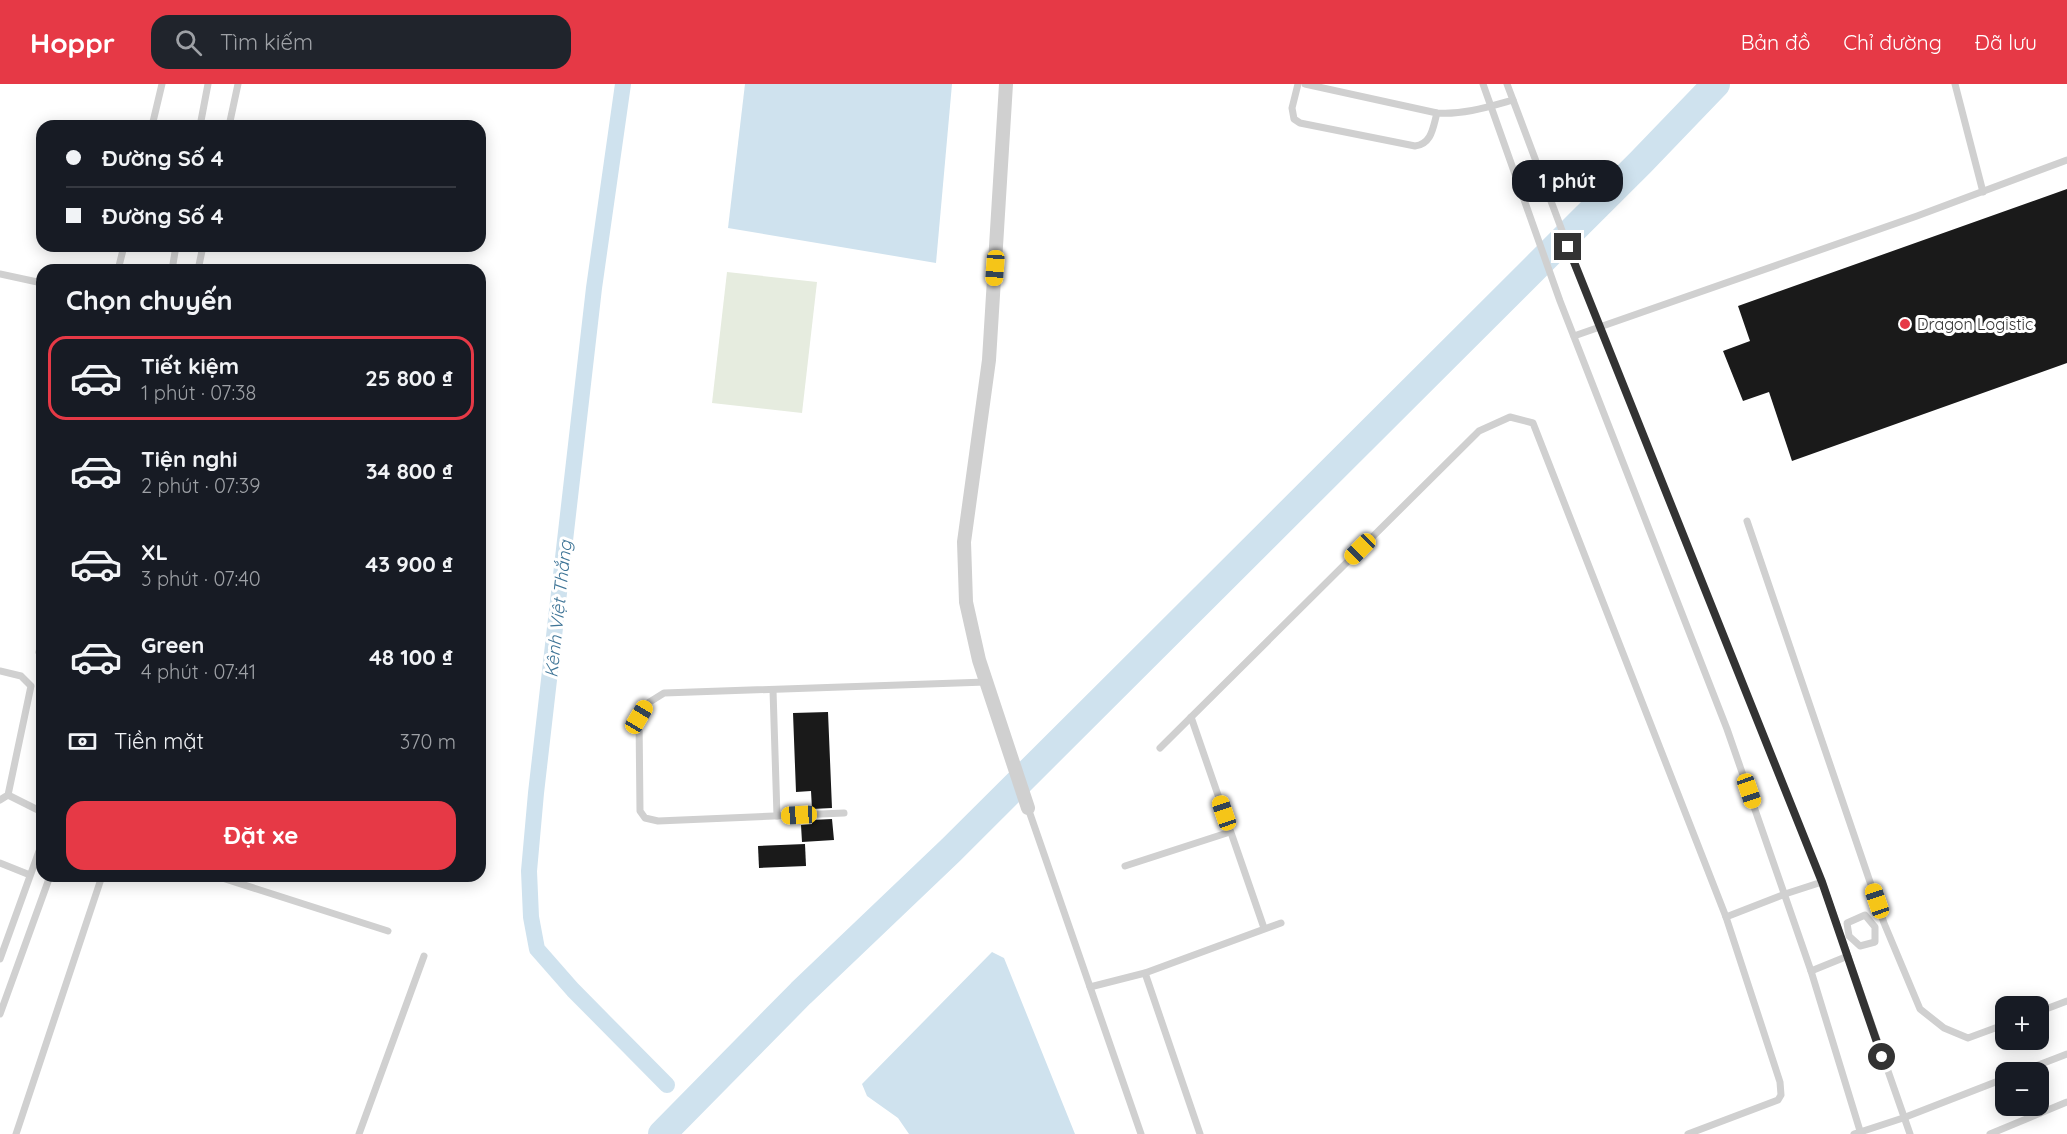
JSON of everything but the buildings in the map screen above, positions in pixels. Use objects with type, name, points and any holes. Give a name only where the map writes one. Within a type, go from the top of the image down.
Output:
[{"type":"street","points":[[1006,84],[989,360],[963,542],[966,602],[979,660],[1028,808]]},
{"type":"lane","points":[[153,120],[162,84]]},
{"type":"lane","points":[[201,120],[208,84]]},
{"type":"lane","points":[[230,120],[238,84]]},
{"type":"lane","points":[[1298,84],[1292,108],[1294,119],[1300,123],[1415,146],[1421,145],[1430,138],[1437,113]]},
{"type":"lane","points":[[1305,84],[1437,113],[1466,112],[1513,100]]},
{"type":"lane","points":[[1483,84],[1574,336],[1727,729],[1811,970],[1858,1133],[1995,1082]]},
{"type":"lane","points":[[1507,84],[1575,265],[1845,937],[1848,956],[1910,1134]]},
{"type":"lane","points":[[1955,84],[1983,192]]},
{"type":"lane","points":[[1574,336],[1906,220],[2067,160]]},
{"type":"lane","points":[[0,274],[36,282]]},
{"type":"lane","points":[[1160,748],[1479,431],[1509,417],[1533,423],[1726,917],[1780,1082],[1781,1095],[1778,1100],[1689,1134]]},
{"type":"lane","points":[[1747,521],[1884,923],[1920,1008],[1944,1028],[1968,1038],[1995,1028]]},
{"type":"lane","points":[[0,671],[21,676],[31,686],[8,795],[0,800]]},
{"type":"lane","points":[[844,813],[658,821],[645,818],[640,811],[639,717],[648,703],[664,693],[986,682]]},
{"type":"lane","points":[[773,690],[777,816]]},
{"type":"lane","points":[[1191,717],[1264,928]]},
{"type":"lane","points":[[8,795],[36,809]]},
{"type":"lane","points":[[1028,808],[1141,1134]]},
{"type":"lane","points":[[1125,866],[1230,832]]},
{"type":"lane","points":[[0,959],[4,936],[36,859]]},
{"type":"lane","points":[[0,863],[30,875]]},
{"type":"lane","points":[[0,1014],[48,882]]},
{"type":"lane","points":[[16,1134],[100,882]]},
{"type":"lane","points":[[235,882],[388,931]]},
{"type":"lane","points":[[1726,917],[1822,882]]},
{"type":"lane","points":[[1865,915],[1875,927],[1875,942],[1860,946],[1845,937],[1847,922],[1865,915]]},
{"type":"lane","points":[[1090,987],[1146,973],[1281,923]]},
{"type":"lane","points":[[1875,927],[1884,923]]},
{"type":"lane","points":[[359,1134],[424,956]]},
{"type":"lane","points":[[1811,970],[1848,956]]},
{"type":"lane","points":[[1146,973],[1200,1134]]},
{"type":"lane","points":[[2049,1008],[2067,1001]]},
{"type":"lane","points":[[2046,1062],[2067,1054]]},
{"type":"lane","points":[[1990,1134],[2067,1102]]},
{"type":"shaded area","points":[[727,272],[817,282],[802,413],[712,403]]},
{"type":"water","points":[[745,84],[952,84],[936,263],[728,228]]},
{"type":"water","points":[[992,952],[1004,958],[1075,1134],[909,1134],[898,1118],[867,1096],[862,1084]]},
{"type":"waterway","name":"Kênh Việt Thắng","points":[[623,84],[594,288],[536,793],[529,871],[531,917],[537,949],[573,990],[667,1085]]},
{"type":"waterway","points":[[662,1134],[801,993],[951,850],[1641,162],[1716,84]]},
{"type":"place","name":"Dragon Logistic","points":[[1905,324]]},
{"type":"route","points":[[1568,247],[1822,882],[1882,1057]]}]
